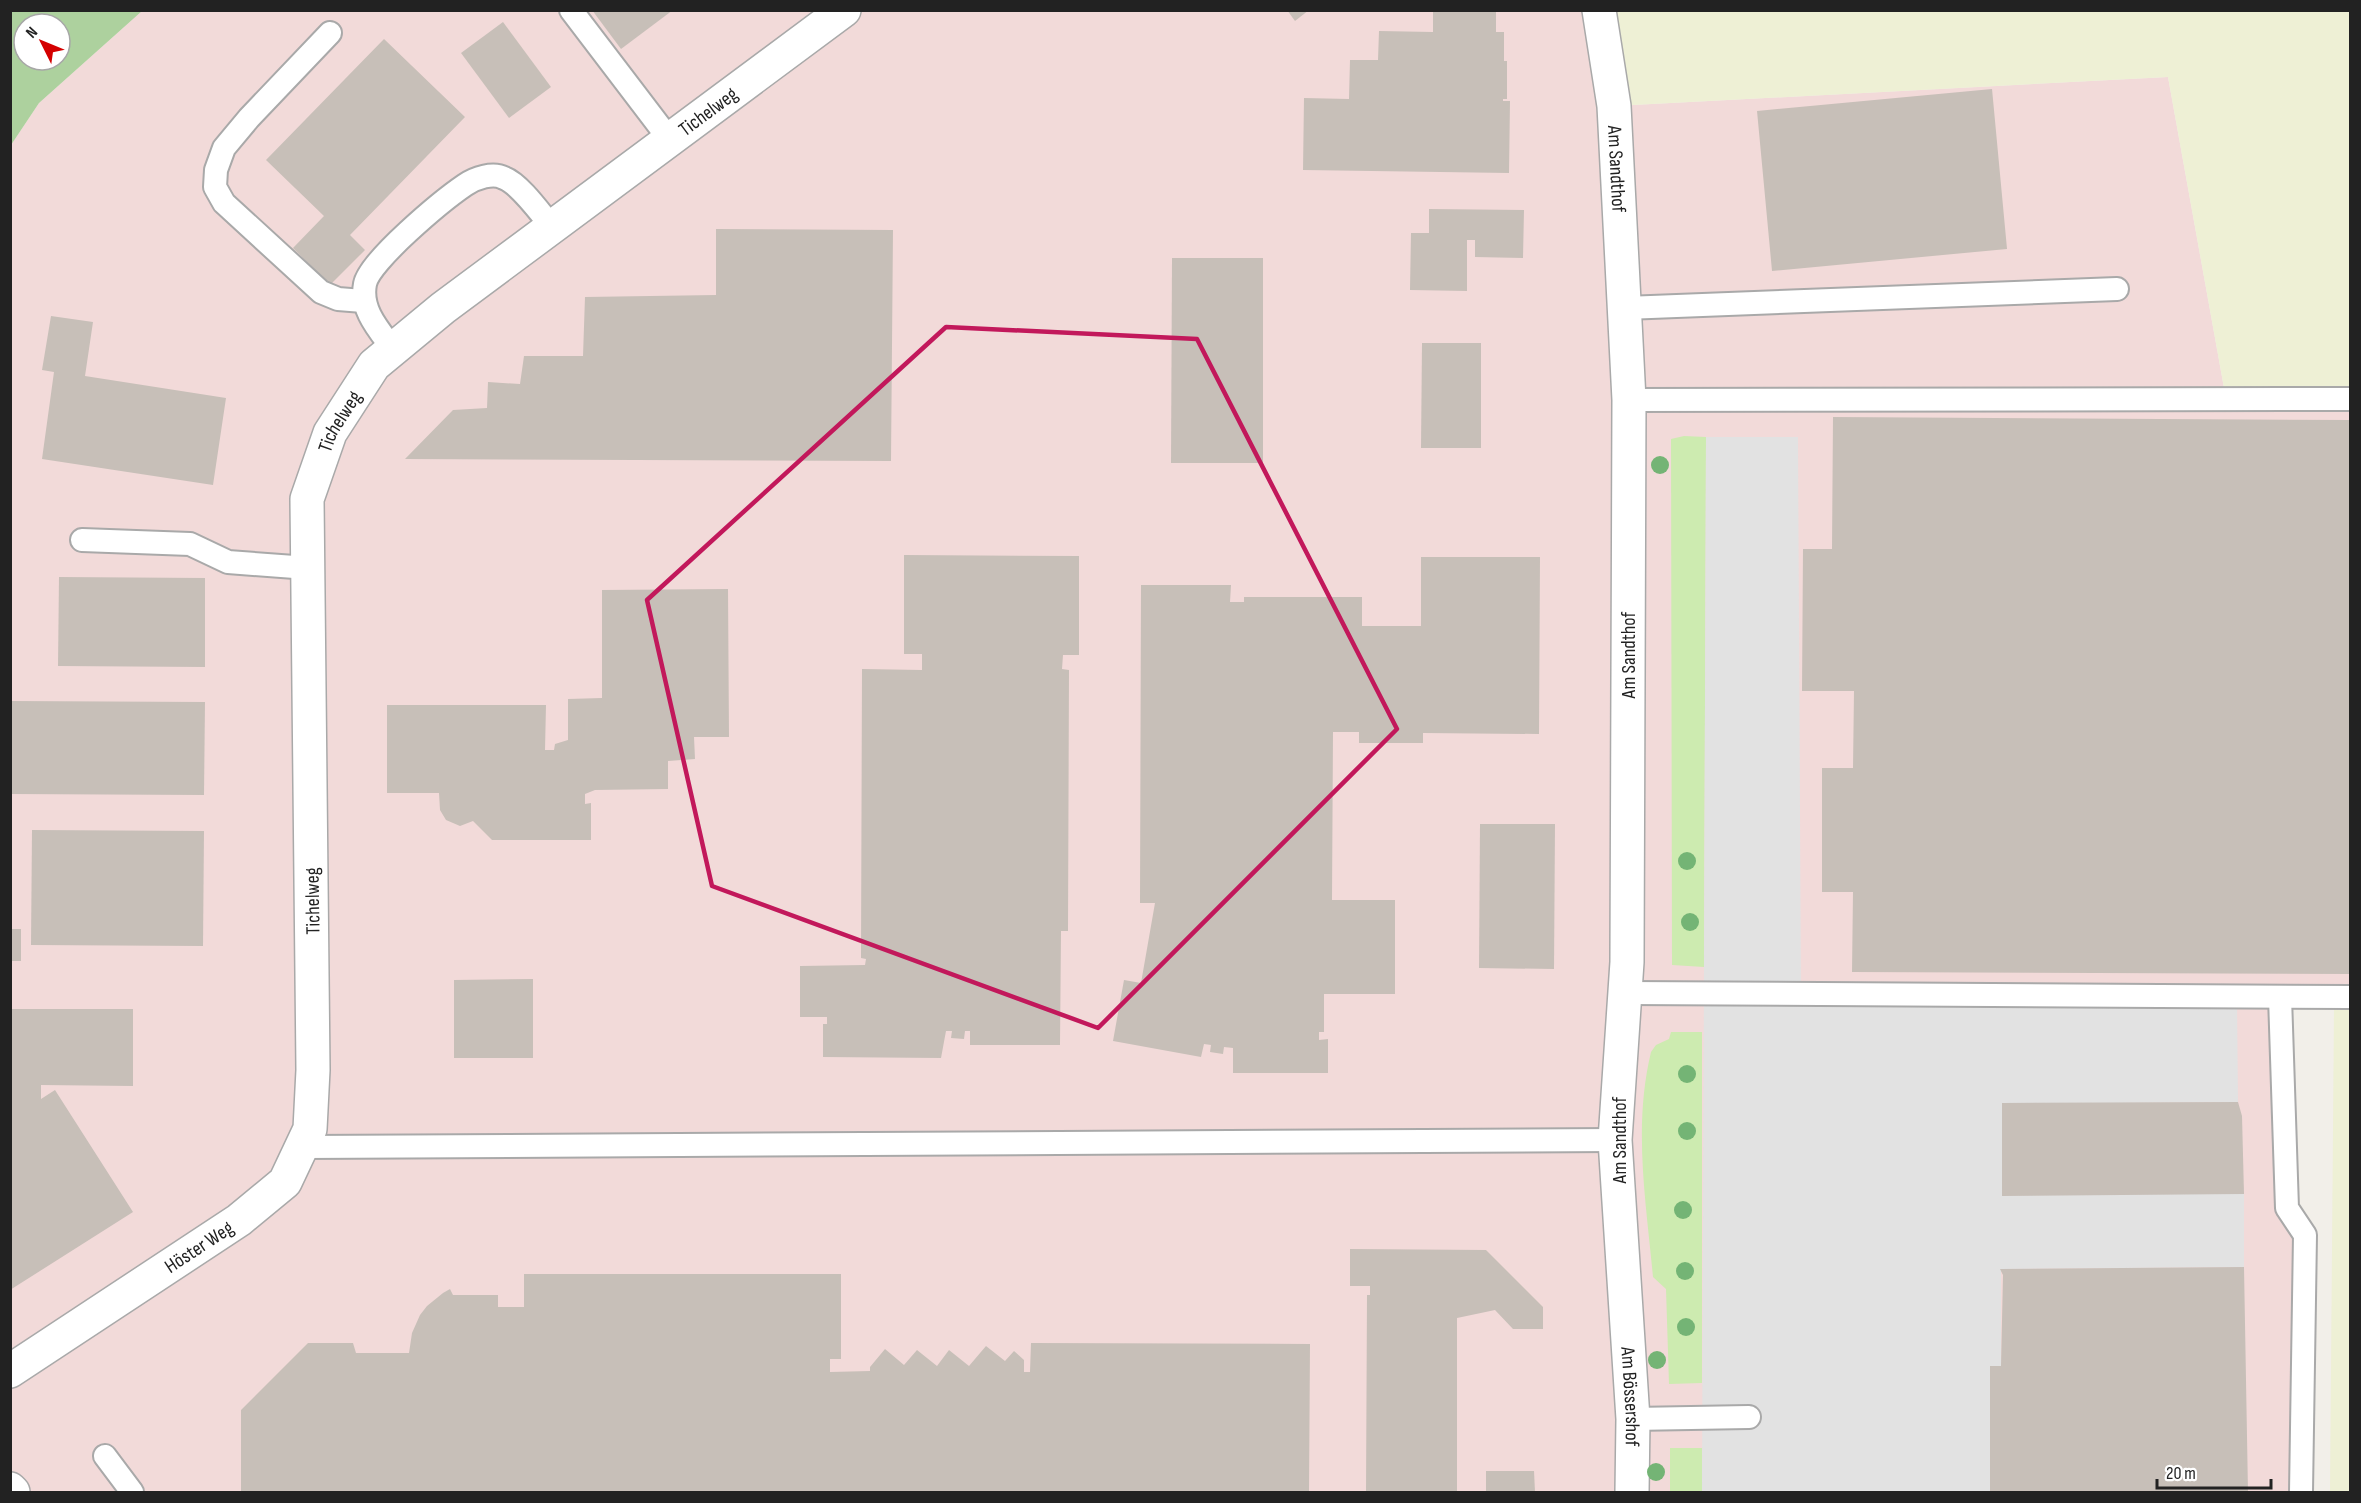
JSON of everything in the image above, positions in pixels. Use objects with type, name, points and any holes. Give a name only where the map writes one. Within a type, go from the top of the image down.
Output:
[{"type":"street","name":"Tichelweg","points":[[314,1070],[307,499],[330,433],[374,365],[393,349],[443,308],[844,10]]},
{"type":"street","name":"Am Sandthof","points":[[1599,10],[1614,106],[1629,400],[1628,962],[1615,1140],[1627,1300]]},
{"type":"street","name":"Höster Weg","points":[[10,1371],[239,1220],[285,1182],[310,1129],[314,1070]]},
{"type":"street","name":"Am Bössershof","points":[[1627,1300],[1633,1419],[1632,1492]]},
{"type":"lane","points":[[571,10],[670,140]]},
{"type":"lane","points":[[330,33],[249,118],[224,148],[216,170],[215,187],[224,203],[321,292],[338,299],[363,301]]},
{"type":"lane","points":[[393,349],[373,322],[363,301],[365,282],[386,251],[466,184],[485,176],[504,177],[526,195],[552,227]]},
{"type":"lane","points":[[1625,308],[2117,289]]},
{"type":"lane","points":[[1629,400],[2350,399]]},
{"type":"lane","points":[[82,540],[190,544],[228,562],[308,568]]},
{"type":"lane","points":[[1625,993],[2350,997]]},
{"type":"lane","points":[[2280,997],[2287,1208],[2305,1235],[2301,1492]]},
{"type":"lane","points":[[302,1147],[1615,1140]]},
{"type":"lane","points":[[1633,1419],[1749,1417]]},
{"type":"lane","points":[[105,1456],[132,1492]]},
{"type":"highlighted area","points":[[946,327],[1197,339],[1397,729],[1098,1028],[712,886],[647,600]]},
{"type":"shaded area","points":[[1599,10],[1614,106],[2168,77],[2226,399],[2350,390],[2350,997],[2280,997],[2287,1208],[2309,1237],[2303,1492],[11,1492],[11,145],[39,103],[142,11]]},
{"type":"shaded area","points":[[1706,437],[1798,437],[1801,998],[2237,999],[2238,1102],[2002,1104],[2244,1194],[2244,1267],[2001,1269],[2001,1366],[1990,1367],[1990,1492],[1702,1492]]},
{"type":"green space","points":[[11,10],[142,11],[39,103],[11,145]]},
{"type":"green space","points":[[1599,11],[2350,11],[2350,390],[2226,399],[2168,77],[1614,106]]},
{"type":"green space","points":[[1684,436],[1706,437],[1704,967],[1672,965],[1671,439]]},
{"type":"green space","points":[[2334,1007],[2350,1007],[2350,1492],[2330,1492]]},
{"type":"green space","points":[[1671,1032],[1702,1032],[1702,1383],[1669,1384],[1666,1289],[1653,1277],[1645,1192],[1642,1136],[1646,1080],[1651,1052],[1656,1045],[1669,1039]]},
{"type":"green space","points":[[1670,1448],[1702,1448],[1702,1492],[1670,1492]]},
{"type":"building","points":[[592,10],[673,10],[621,49]]},
{"type":"building","points":[[1287,10],[1309,10],[1295,21]]},
{"type":"building","points":[[1433,10],[1496,10],[1496,32],[1504,32],[1504,61],[1507,61],[1507,99],[1503,101],[1510,101],[1509,173],[1303,170],[1304,98],[1349,99],[1350,60],[1378,60],[1379,31],[1433,32]]},
{"type":"building","points":[[503,22],[551,87],[509,118],[461,53]]},
{"type":"building","points":[[384,39],[465,117],[350,235],[365,250],[330,285],[293,248],[324,216],[266,160]]},
{"type":"building","points":[[1992,89],[2007,249],[1772,271],[1757,111]]},
{"type":"building","points":[[1429,209],[1524,210],[1523,258],[1475,257],[1475,240],[1467,240],[1467,291],[1410,290],[1411,233],[1429,233]]},
{"type":"building","points":[[716,229],[893,230],[891,461],[405,459],[453,410],[487,408],[488,382],[520,384],[524,356],[583,356],[585,297],[716,295]]},
{"type":"building","points":[[1172,258],[1263,258],[1263,463],[1171,463]]},
{"type":"building","points":[[51,316],[93,322],[85,376],[226,398],[213,485],[42,459],[54,372],[42,370]]},
{"type":"building","points":[[1422,343],[1481,343],[1481,448],[1421,448]]},
{"type":"building","points":[[1833,417],[2350,420],[2350,974],[1852,972],[1853,892],[1822,892],[1822,768],[1853,768],[1854,691],[1802,691],[1803,549],[1832,549]]},
{"type":"building","points":[[904,555],[1079,556],[1079,655],[1063,655],[1062,669],[1069,670],[1068,931],[1061,931],[1060,1045],[970,1045],[970,1031],[965,1031],[964,1039],[951,1038],[952,1031],[946,1031],[941,1058],[823,1057],[823,1024],[827,1024],[827,1017],[800,1017],[800,966],[865,965],[866,959],[861,958],[862,669],[922,670],[922,654],[904,654]]},
{"type":"building","points":[[1421,557],[1540,557],[1539,734],[1423,733],[1423,743],[1359,743],[1359,732],[1333,732],[1332,900],[1395,900],[1395,994],[1324,994],[1324,1032],[1319,1032],[1319,1040],[1328,1039],[1328,1073],[1233,1073],[1233,1048],[1224,1047],[1223,1054],[1210,1052],[1211,1045],[1204,1044],[1201,1057],[1113,1041],[1124,980],[1141,983],[1155,903],[1140,903],[1141,585],[1231,585],[1230,602],[1244,602],[1244,597],[1362,597],[1362,626],[1421,626]]},
{"type":"building","points":[[59,577],[205,578],[205,667],[58,666]]},
{"type":"building","points":[[728,589],[729,737],[694,737],[695,759],[668,761],[668,789],[595,790],[585,794],[585,804],[591,803],[591,840],[492,840],[473,821],[460,826],[446,820],[440,810],[439,793],[387,793],[387,705],[546,705],[545,750],[554,750],[555,744],[568,740],[568,699],[602,698],[602,590]]},
{"type":"building","points":[[10,701],[205,702],[204,795],[10,794]]},
{"type":"building","points":[[1480,824],[1555,824],[1554,969],[1479,968]]},
{"type":"building","points":[[32,830],[204,831],[203,946],[31,945]]},
{"type":"building","points":[[10,929],[21,929],[21,961],[10,961]]},
{"type":"building","points":[[533,979],[533,1058],[454,1058],[454,980]]},
{"type":"building","points":[[10,1009],[133,1009],[133,1086],[41,1085],[41,1099],[55,1090],[133,1212],[10,1290]]},
{"type":"building","points":[[2238,1102],[2242,1116],[2244,1194],[2002,1196],[2002,1103]]},
{"type":"building","points":[[1350,1249],[1486,1250],[1543,1307],[1543,1329],[1513,1329],[1495,1310],[1457,1318],[1457,1492],[1366,1492],[1367,1295],[1370,1295],[1370,1286],[1350,1286]]},
{"type":"building","points":[[2244,1267],[2248,1492],[1990,1492],[1990,1366],[2001,1366],[2003,1275],[2000,1269]]},
{"type":"building","points":[[524,1274],[841,1274],[841,1359],[830,1359],[830,1372],[870,1371],[870,1367],[885,1349],[904,1365],[917,1350],[937,1366],[949,1350],[969,1366],[986,1346],[1005,1361],[1014,1351],[1024,1360],[1024,1372],[1030,1372],[1031,1343],[1310,1344],[1309,1492],[241,1492],[241,1410],[308,1343],[353,1343],[356,1353],[409,1353],[412,1333],[420,1315],[443,1293],[450,1289],[453,1295],[498,1295],[498,1307],[524,1307]]},
{"type":"building","points":[[1486,1471],[1534,1471],[1535,1492],[1486,1492]]}]
